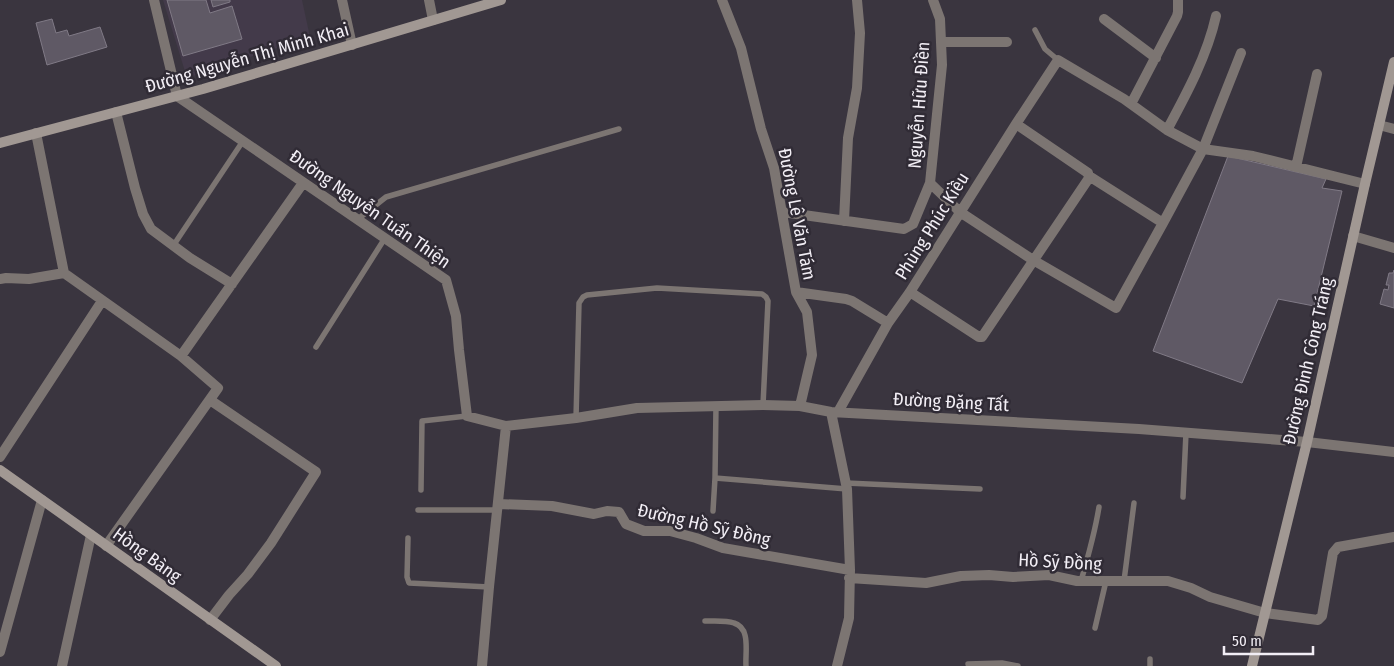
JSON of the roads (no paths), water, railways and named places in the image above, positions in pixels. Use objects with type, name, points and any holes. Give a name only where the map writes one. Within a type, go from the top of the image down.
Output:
[{"type":"street","points":[[154,0],[177,96]]},
{"type":"street","points":[[342,0],[352,44]]},
{"type":"street","points":[[429,0],[433,20]]},
{"type":"street","name":"Đường Nguyễn Thị Minh Khai","points":[[0,143],[177,96],[501,0]]},
{"type":"street","name":"Đường Lê Văn Tám","points":[[722,0],[740,48],[761,129],[774,168],[796,292],[807,312],[812,355],[800,406]]},
{"type":"street","points":[[844,221],[848,138],[857,88],[860,33],[857,0]]},
{"type":"street","name":"Nguyễn Hữu Điền","points":[[782,212],[904,229],[913,224],[930,183],[942,66],[940,19],[933,0]]},
{"type":"street","points":[[1131,104],[1177,16],[1178,0]]},
{"type":"street","points":[[1167,130],[1191,86],[1212,33],[1216,16]]},
{"type":"street","points":[[1104,19],[1156,58]]},
{"type":"street","points":[[941,42],[1007,42]]},
{"type":"street","points":[[930,183],[960,212],[1033,260],[1116,308],[1203,149],[1241,53]]},
{"type":"street","points":[[1058,60],[1131,104],[1167,130],[1203,149],[1253,156],[1365,184]]},
{"type":"street","name":"Phùng Phúc Kiều","points":[[834,412],[888,323],[910,292],[1058,60]]},
{"type":"street","name":"Đường Đinh Công Tráng","points":[[1252,666],[1307,442],[1394,62]]},
{"type":"street","points":[[1296,167],[1317,74]]},
{"type":"street","name":"Đường Nguyễn Tuấn Thiện","points":[[177,96],[446,280],[456,316],[458,350],[468,416]]},
{"type":"street","points":[[116,112],[135,188],[143,214],[151,228],[190,258],[232,284]]},
{"type":"street","points":[[1016,124],[1163,224]]},
{"type":"street","points":[[1379,125],[1394,129]]},
{"type":"street","points":[[36,133],[64,274],[181,356],[218,388],[106,546]]},
{"type":"street","points":[[910,292],[979,337],[982,337],[1090,176]]},
{"type":"street","points":[[181,356],[303,183]]},
{"type":"street","points":[[1353,236],[1394,248]]},
{"type":"street","points":[[0,279],[29,279],[64,274]]},
{"type":"street","points":[[796,292],[846,299],[858,304],[888,323]]},
{"type":"street","points":[[0,457],[102,301]]},
{"type":"street","points":[[210,400],[316,472],[271,543],[210,620]]},
{"type":"street","name":"Đường Đặng Tất","points":[[506,426],[576,418],[637,408],[800,406],[834,412],[1186,433],[1307,442],[1394,452]]},
{"type":"street","points":[[834,412],[847,486],[850,574],[849,618],[838,666]]},
{"type":"street","points":[[468,416],[506,426],[482,666]]},
{"type":"street","name":"Hồng Bàng","points":[[0,470],[276,666]]},
{"type":"street","points":[[0,652],[42,500]]},
{"type":"street","name":"Đường Hồ Sỹ Đồng","points":[[498,507],[552,506],[594,514],[619,512],[626,524],[644,531],[670,531],[723,548],[850,574]]},
{"type":"street","points":[[62,666],[91,534]]},
{"type":"street","name":"Hồ Sỹ Đồng","points":[[850,574],[926,583],[961,576],[989,575],[1013,577],[1049,575],[1081,581],[1168,581],[1210,597],[1265,612],[1320,619],[1333,552],[1336,548],[1394,537]]},
{"type":"lane","points":[[1035,30],[1045,49],[1058,60]]},
{"type":"lane","points":[[358,219],[386,197],[619,128]]},
{"type":"lane","points":[[173,246],[243,141]]},
{"type":"lane","points":[[316,347],[385,238]]},
{"type":"lane","points":[[576,418],[579,303],[581,299],[586,295],[658,288],[762,294],[766,296],[768,301],[763,405]]},
{"type":"lane","points":[[713,511],[716,406]]},
{"type":"lane","points":[[421,490],[422,421],[468,416]]},
{"type":"lane","points":[[1183,497],[1186,433]]},
{"type":"lane","points":[[715,478],[847,486],[980,489]]},
{"type":"lane","points":[[1124,581],[1134,503]]},
{"type":"lane","points":[[418,510],[498,507]]},
{"type":"lane","points":[[1081,581],[1092,544],[1098,507]]},
{"type":"lane","points":[[408,538],[407,577],[409,583],[489,587]]},
{"type":"lane","points":[[1095,628],[1106,581]]},
{"type":"lane","points":[[705,621],[733,622],[741,627],[745,632],[746,666]]},
{"type":"lane","points":[[968,664],[995,663],[1018,666]]}]
